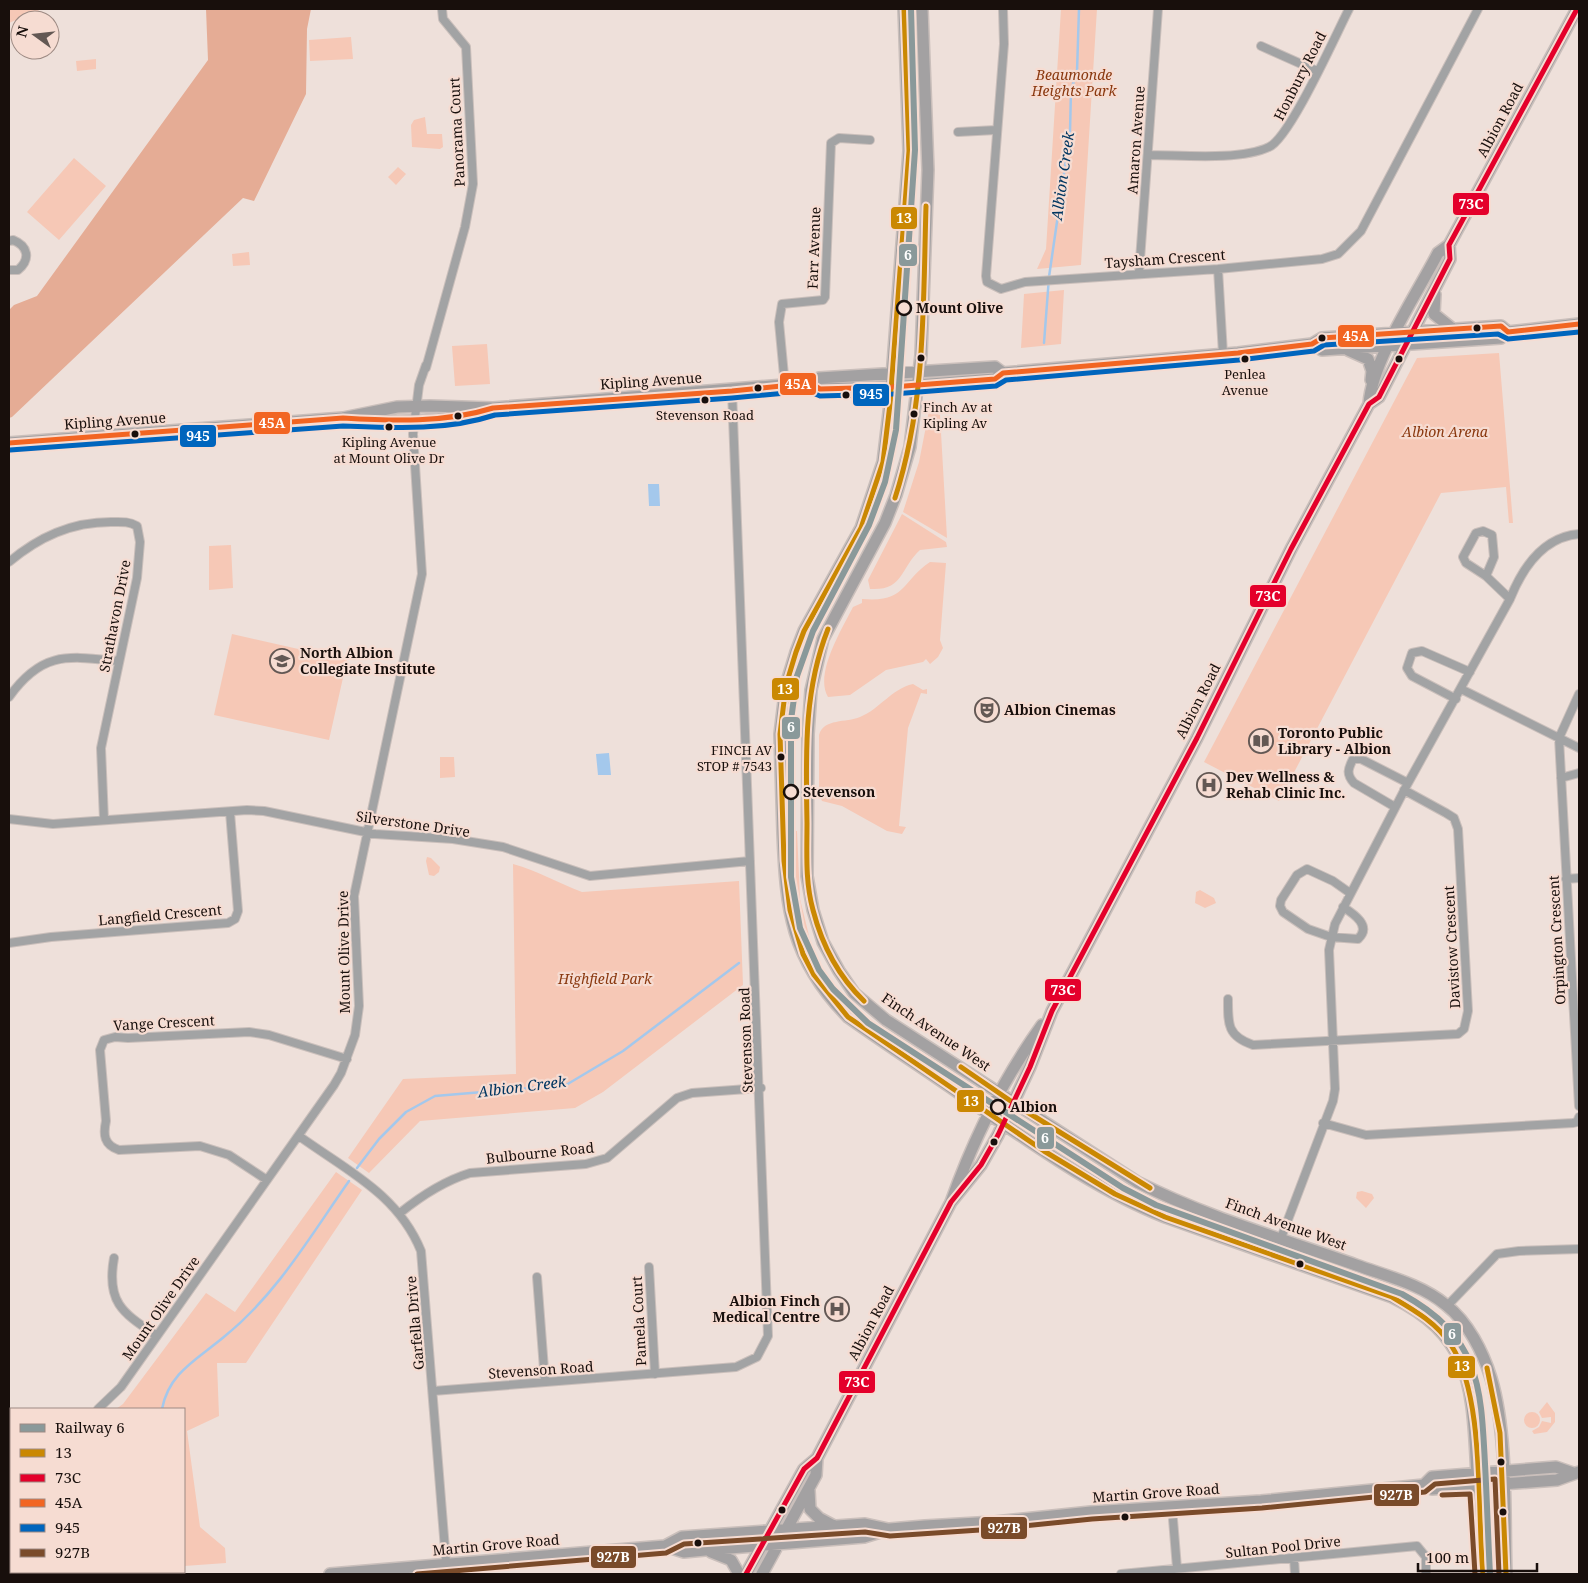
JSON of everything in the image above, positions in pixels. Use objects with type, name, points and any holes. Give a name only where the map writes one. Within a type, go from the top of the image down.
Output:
[{"type":"main road","points":[[904,9],[909,151],[892,387],[883,462],[871,503],[847,555],[804,631],[786,685],[780,734],[785,891],[797,941],[812,972],[829,998],[848,1016],[1002,1124],[1085,1177],[1137,1206],[1392,1297],[1420,1312],[1447,1338],[1467,1377],[1474,1407],[1483,1574]]},
{"type":"main road","name":"Finch Avenue West","points":[[922,9],[928,170],[919,372],[910,448],[896,495],[885,523],[823,638],[814,671],[808,734],[807,876],[809,894],[823,942],[854,993],[892,1024],[1125,1174],[1176,1201],[1405,1283],[1448,1306],[1468,1330],[1485,1361],[1491,1380],[1500,1433],[1506,1574]]},
{"type":"main road","name":"Albion Road","points":[[951,1202],[981,1165],[1002,1124],[1030,1067],[1052,1011],[1196,738],[1290,549],[1369,404],[1370,389],[1389,346],[1438,253],[1449,245],[1577,9]]},
{"type":"main road","name":"Albion Road","points":[[1369,404],[1379,397],[1436,289],[1450,259],[1449,245]]},
{"type":"main road","points":[[1436,289],[1434,314],[1454,330]]},
{"type":"main road","name":"Kipling Avenue","points":[[1312,344],[1322,350],[1501,338],[1508,332],[1579,324]]},
{"type":"main road","name":"Kipling Avenue","points":[[810,384],[820,389],[892,387],[995,379],[1003,373],[1223,354],[1312,344],[1322,338],[1501,326],[1508,332]]},
{"type":"main road","points":[[1344,349],[1368,359],[1372,371],[1370,389]]},
{"type":"main road","name":"Kipling Avenue","points":[[343,418],[397,407],[493,408],[810,384],[819,378],[995,367],[1003,373]]},
{"type":"main road","name":"Kipling Avenue","points":[[9,443],[343,418],[414,420],[468,416],[493,408]]},
{"type":"main road","name":"Albion Road","points":[[746,1574],[804,1469],[817,1458],[951,1202],[967,1158],[1000,1093],[1026,1048],[1052,1011]]},
{"type":"main road","name":"Albion Road","points":[[762,1574],[816,1475],[817,1458]]},
{"type":"main road","name":"Martin Grove Road","points":[[1424,1485],[1432,1477],[1502,1471],[1556,1467],[1576,1473]]},
{"type":"main road","name":"Martin Grove Road","points":[[665,1546],[684,1552],[864,1537],[890,1529],[1424,1485],[1432,1489],[1557,1480],[1576,1473]]},
{"type":"main road","points":[[810,1486],[808,1499],[810,1510],[819,1518],[835,1526]]},
{"type":"main road","name":"Martin Grove Road","points":[[330,1574],[446,1569],[665,1546],[682,1537],[865,1524],[890,1529]]},
{"type":"main road","points":[[705,1550],[731,1560],[739,1574]]},
{"type":"street","name":"Panorama Court","points":[[416,406],[465,227],[473,184],[466,47],[443,19],[442,9]]},
{"type":"street","name":"Taysham Crescent","points":[[1003,9],[1004,36],[986,282],[1001,289],[1032,281],[1218,269],[1322,259],[1338,254],[1350,245],[1361,231],[1478,9]]},
{"type":"street","name":"Amaron Avenue","points":[[1139,274],[1158,9]]},
{"type":"street","name":"Honbury Road","points":[[1148,155],[1196,157],[1255,151],[1270,147],[1289,126],[1349,9]]},
{"type":"street","points":[[1261,46],[1317,71]]},
{"type":"street","points":[[958,132],[996,130]]},
{"type":"street","name":"Farr Avenue","points":[[785,386],[779,322],[782,304],[823,300],[826,297],[831,143],[839,138],[870,140]]},
{"type":"street","points":[[9,241],[19,242],[26,250],[27,258],[18,270],[9,270]]},
{"type":"street","points":[[1218,269],[1223,354]]},
{"type":"street","name":"Stevenson Road","points":[[433,1391],[736,1367],[752,1361],[766,1344],[769,1327],[761,1088],[750,862],[732,391]]},
{"type":"street","points":[[414,420],[416,406]]},
{"type":"street","name":"Mount Olive Drive","points":[[99,1408],[121,1387],[334,1085],[347,1059],[355,1035],[359,1006],[354,896],[422,574],[413,440],[414,420]]},
{"type":"street","name":"Strathavon Drive","points":[[9,562],[30,544],[58,530],[90,522],[130,522],[137,526],[140,542],[137,578],[101,748],[104,820]]},
{"type":"street","points":[[1486,576],[1494,557],[1492,535],[1483,531],[1476,533],[1463,557],[1466,563],[1486,576],[1510,600]]},
{"type":"street","points":[[1281,1238],[1335,1089],[1331,937],[1343,907],[1395,807],[1510,600],[1518,580],[1533,559],[1546,547],[1558,540],[1579,534]]},
{"type":"street","points":[[1456,699],[1412,676],[1407,668],[1412,653],[1422,651],[1470,672]]},
{"type":"street","points":[[9,697],[22,679],[45,662],[73,657],[119,661]]},
{"type":"street","points":[[1461,689],[1579,748]]},
{"type":"street","points":[[1559,738],[1579,694]]},
{"type":"street","name":"Orpington Crescent","points":[[1559,738],[1566,879],[1576,1004],[1579,1106]]},
{"type":"street","points":[[1395,807],[1354,783],[1349,777],[1348,768],[1353,759],[1361,760],[1406,787]]},
{"type":"street","points":[[1561,778],[1579,773]]},
{"type":"street","name":"Davistow Crescent","points":[[1333,1040],[1458,1034],[1464,1029],[1468,1011],[1458,829],[1454,818],[1406,787]]},
{"type":"street","name":"Silverstone Drive","points":[[9,819],[53,824],[247,810],[283,814],[394,837],[453,840],[503,848],[590,876],[750,862]]},
{"type":"street","name":"Langfield Crescent","points":[[9,943],[51,937],[228,923],[235,919],[238,911],[230,812]]},
{"type":"street","points":[[1343,907],[1360,921],[1364,928],[1362,935],[1358,939],[1331,937],[1308,929],[1284,912],[1280,906],[1281,900],[1301,870],[1307,869],[1333,881],[1350,893]]},
{"type":"street","points":[[1566,879],[1579,878]]},
{"type":"street","points":[[1228,999],[1228,1017],[1233,1034],[1239,1040],[1253,1045],[1263,1045],[1333,1040]]},
{"type":"street","name":"Vange Crescent","points":[[267,1180],[229,1155],[200,1146],[119,1150],[112,1148],[104,1138],[106,1121],[100,1050],[104,1040],[115,1037],[249,1032],[269,1035],[347,1059]]},
{"type":"street","name":"Bulbourne Road","points":[[400,1212],[437,1187],[452,1179],[470,1173],[586,1164],[607,1158],[678,1098],[692,1093],[761,1088]]},
{"type":"street","points":[[1324,1123],[1366,1135],[1531,1127],[1573,1123],[1577,1122],[1579,1117]]},
{"type":"street","name":"Garfella Drive","points":[[298,1136],[378,1192],[400,1212],[414,1235],[422,1257],[446,1569]]},
{"type":"street","points":[[1448,1306],[1497,1254],[1519,1251],[1579,1249]]},
{"type":"street","points":[[114,1258],[111,1276],[115,1300],[132,1320],[157,1336]]},
{"type":"street","name":"Pamela Court","points":[[649,1267],[655,1374]]},
{"type":"street","points":[[537,1277],[545,1382]]},
{"type":"street","points":[[1172,1506],[1177,1568]]},
{"type":"street","name":"Sultan Pool Drive","points":[[1121,1574],[1177,1568],[1193,1571],[1294,1558],[1417,1546],[1426,1557],[1426,1574]]},
{"type":"street","points":[[1294,1558],[1295,1574]]},
{"type":"green space","points":[[9,9],[42,9],[10,10],[9,23]]},
{"type":"green space","name":"Beaumonde Heights Park","points":[[1061,9],[1097,9],[1081,265],[1037,269],[1046,249]]},
{"type":"green space","points":[[351,37],[353,59],[310,61],[309,40]]},
{"type":"green space","points":[[96,59],[96,69],[77,71],[76,61]]},
{"type":"green space","points":[[425,117],[427,134],[442,134],[443,147],[440,149],[412,147],[411,125],[414,120]]},
{"type":"green space","points":[[74,158],[106,186],[59,240],[27,212]]},
{"type":"green space","points":[[398,167],[406,174],[396,185],[388,177]]},
{"type":"green space","points":[[249,252],[250,265],[233,266],[232,254]]},
{"type":"green space","points":[[1064,290],[1061,344],[1021,348],[1024,294]]},
{"type":"green space","points":[[487,344],[490,384],[455,386],[452,346]]},
{"type":"green space","name":"Albion Arena","points":[[1499,353],[1513,523],[1509,523],[1506,487],[1441,493],[1279,801],[1204,762],[1417,358]]},
{"type":"green space","points":[[929,411],[940,415],[947,538],[903,512],[919,462]]},
{"type":"green space","points":[[902,514],[946,542],[947,547],[920,550],[895,582],[881,589],[870,589],[868,580]]},
{"type":"green space","points":[[231,545],[233,588],[209,590],[209,546]]},
{"type":"green space","points":[[930,562],[946,563],[940,640],[943,648],[938,657],[930,664],[926,659],[923,662],[886,670],[850,695],[828,697],[824,676],[827,664],[853,607],[862,603],[862,599],[888,598],[896,594]]},
{"type":"green space","points":[[232,634],[347,660],[329,740],[214,715]]},
{"type":"green space","points":[[913,684],[923,690],[927,689],[927,694],[921,693],[908,728],[899,826],[906,827],[902,834],[887,831],[842,806],[822,801],[819,795],[819,735],[830,723],[860,717],[874,709],[898,690]]},
{"type":"green space","points":[[440,757],[454,757],[455,777],[440,778]]},
{"type":"green space","points":[[794,831],[797,831],[800,899],[813,952],[806,942],[801,929],[798,912],[794,876]]},
{"type":"green space","points":[[427,857],[431,858],[440,867],[439,872],[434,876],[429,875]]},
{"type":"green space","name":"Highfield Park","points":[[513,864],[582,892],[739,881],[743,985],[603,1092],[575,1108],[420,1121],[369,1173],[348,1158],[403,1079],[516,1074]]},
{"type":"green space","points":[[1200,890],[1214,898],[1216,903],[1205,908],[1195,903],[1196,892]]},
{"type":"green space","points":[[336,1172],[362,1190],[246,1363],[217,1363],[219,1416],[187,1431],[200,1527],[225,1548],[226,1563],[185,1566],[185,1408],[117,1408],[123,1404],[206,1293],[235,1312]]},
{"type":"green space","points":[[1362,1191],[1372,1194],[1374,1198],[1366,1208],[1356,1198],[1357,1192]]},
{"type":"green space","points":[[1547,1402],[1555,1413],[1555,1422],[1547,1432],[1534,1434],[1532,1431],[1539,1427],[1542,1421],[1551,1423],[1551,1417],[1542,1418],[1539,1412]]},
{"type":"green space","points":[[1532,1412],[1540,1420],[1532,1428],[1524,1420]]},
{"type":"green space","points":[[9,1439],[10,1573],[102,1573],[9,1574]]},
{"type":"shaded area","points":[[206,9],[311,9],[307,29],[306,94],[254,201],[243,198],[9,418],[9,310],[14,305],[37,296],[208,60]]},
{"type":"water","points":[[648,484],[659,484],[660,506],[649,506]]},
{"type":"water","points":[[609,753],[611,775],[598,775],[596,754]]},
{"type":"waterway","name":"Albion Creek","points":[[1044,343],[1049,277],[1070,132],[1071,90],[1077,72],[1079,9]]},
{"type":"waterway","name":"Albion Creek","points":[[357,1168],[379,1139],[406,1112],[435,1096],[566,1085],[623,1051],[739,963]]},
{"type":"waterway","name":"Albion Creek","points":[[162,1408],[171,1385],[186,1367],[244,1319],[277,1283],[349,1181]]},
{"type":"rail line","name":"6","points":[[911,9],[915,150],[896,430],[885,482],[869,525],[813,631],[797,676],[791,720],[791,877],[800,928],[819,970],[833,989],[868,1023],[1123,1188],[1156,1205],[1402,1294],[1428,1310],[1447,1327],[1461,1345],[1471,1365],[1477,1386],[1483,1435],[1490,1574]]},
{"type":"transit line","name":"13","points":[[904,9],[909,151],[890,404],[883,462],[861,528],[804,631],[796,652],[786,685],[780,734],[784,861],[790,910],[803,954],[814,975],[848,1017],[1044,1151],[1115,1194],[1165,1217],[1392,1297],[1417,1312],[1439,1330],[1451,1345],[1462,1367],[1470,1394],[1478,1455],[1483,1574]]},
{"type":"transit line","name":"73C","points":[[746,1574],[804,1469],[817,1458],[951,1202],[981,1165],[998,1135],[1030,1067],[1052,1011],[1197,738],[1291,549],[1369,404],[1379,397],[1450,259],[1449,245],[1577,9]]},
{"type":"transit line","name":"13","points":[[895,498],[905,462],[918,390],[923,317],[926,206]]},
{"type":"transit line","name":"45A","points":[[9,443],[343,418],[381,420],[438,419],[493,408],[732,391],[810,383],[820,389],[892,387],[995,379],[1003,373],[1238,353],[1312,344],[1322,338],[1501,326],[1508,332],[1579,324]]},
{"type":"transit line","name":"945","points":[[10,450],[343,426],[401,428],[439,426],[458,424],[495,415],[808,391],[820,396],[893,394],[996,386],[1006,380],[1239,360],[1314,351],[1324,345],[1498,334],[1508,339],[1579,332]]},
{"type":"transit line","name":"13","points":[[828,629],[814,677],[808,725],[806,774],[807,856],[810,899],[826,948],[846,981],[864,1001]]},
{"type":"transit line","name":"13","points":[[961,1067],[1024,1110],[1150,1188]]},
{"type":"transit line","name":"13","points":[[1487,1368],[1500,1433],[1506,1574]]},
{"type":"transit line","name":"927B","points":[[417,1574],[666,1553],[684,1544],[865,1532],[890,1536],[995,1529],[1092,1519],[1262,1508],[1425,1492],[1435,1484],[1495,1479],[1499,1574]]},
{"type":"transit line","name":"927B","points":[[1442,1495],[1470,1494],[1475,1574]]},
{"type":"place","name":"Mount Olive","points":[[904,308]]},
{"type":"place","name":"Penlea Avenue","points":[[1245,359]]},
{"type":"place","name":"Stevenson Road","points":[[705,400]]},
{"type":"place","name":"Finch Av at Kipling Av","points":[[914,414]]},
{"type":"place","name":"Kipling Avenue at Mount Olive Dr","points":[[389,427]]},
{"type":"place","name":"North Albion Collegiate Institute","points":[[282,661]]},
{"type":"place","name":"Albion Cinemas","points":[[987,710]]},
{"type":"place","name":"Toronto Public Library - Albion","points":[[1261,741]]},
{"type":"place","name":"FINCH AV STOP # 7543","points":[[781,757]]},
{"type":"place","name":"Dev Wellness & Rehab Clinic Inc.","points":[[1209,785]]},
{"type":"place","name":"Stevenson","points":[[791,792]]},
{"type":"place","name":"Albion","points":[[998,1107]]},
{"type":"place","name":"Albion Finch Medical Centre","points":[[837,1309]]}]
